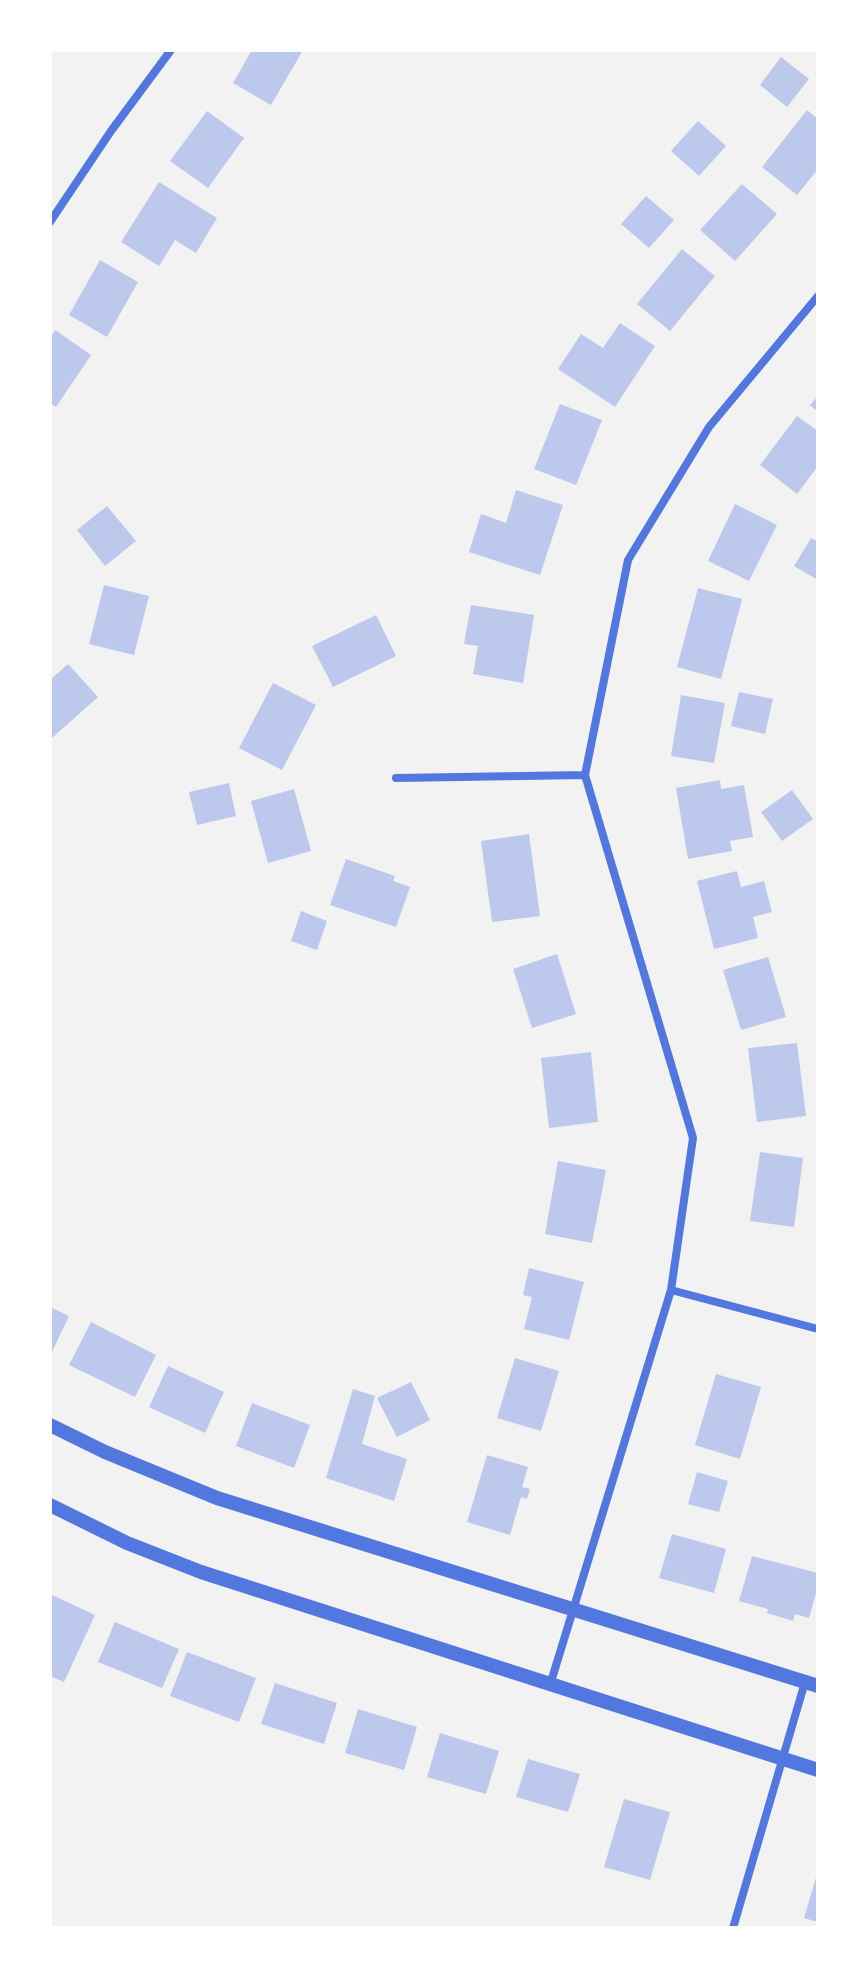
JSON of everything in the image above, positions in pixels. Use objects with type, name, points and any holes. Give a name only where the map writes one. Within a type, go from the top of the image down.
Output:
[{"type":"street","points":[[50,222],[111,131],[171,50]]},
{"type":"street","points":[[550,1685],[671,1290],[693,1138],[585,775],[628,560],[709,427],[818,296]]},
{"type":"street","points":[[396,778],[585,775]]},
{"type":"street","points":[[671,1290],[818,1329]]},
{"type":"street","points":[[50,1425],[105,1452],[217,1498],[812,1684],[783,1759],[733,1928]]},
{"type":"street","points":[[50,1505],[127,1543],[201,1572],[818,1770]]},
{"type":"building","points":[[252,50],[302,52],[271,105],[233,83]]},
{"type":"building","points":[[781,57],[809,79],[787,107],[760,85]]},
{"type":"building","points":[[807,110],[818,119],[818,169],[797,195],[762,167]]},
{"type":"building","points":[[207,111],[244,138],[208,188],[170,161]]},
{"type":"building","points":[[698,121],[726,146],[699,176],[671,151]]},
{"type":"building","points":[[159,182],[217,218],[196,253],[175,240],[159,266],[121,242]]},
{"type":"building","points":[[742,184],[777,214],[735,261],[700,230]]},
{"type":"building","points":[[646,196],[674,220],[649,248],[621,224]]},
{"type":"building","points":[[682,249],[715,276],[670,331],[637,304]]},
{"type":"building","points":[[100,260],[138,282],[107,337],[69,315]]},
{"type":"building","points":[[620,323],[655,346],[615,407],[558,369],[581,334],[603,348]]},
{"type":"building","points":[[55,330],[91,355],[56,407],[50,403],[50,338]]},
{"type":"building","points":[[818,396],[818,412],[810,405]]},
{"type":"building","points":[[560,404],[602,420],[576,485],[534,469]]},
{"type":"building","points":[[797,416],[818,431],[818,466],[797,494],[760,465]]},
{"type":"building","points":[[516,490],[563,505],[540,575],[469,552],[481,514],[506,523]]},
{"type":"building","points":[[735,504],[777,525],[749,581],[708,561]]},
{"type":"building","points":[[107,506],[136,541],[105,566],[77,530]]},
{"type":"building","points":[[811,538],[818,542],[818,580],[794,566]]},
{"type":"building","points":[[104,585],[149,596],[134,655],[89,644]]},
{"type":"building","points":[[698,588],[742,599],[721,679],[677,667]]},
{"type":"building","points":[[471,605],[534,615],[523,683],[473,674],[478,646],[464,644]]},
{"type":"building","points":[[376,615],[396,656],[333,687],[312,646]]},
{"type":"building","points":[[68,664],[98,697],[52,738],[50,680]]},
{"type":"building","points":[[273,683],[316,705],[282,770],[239,748]]},
{"type":"building","points":[[739,692],[773,699],[765,734],[731,726]]},
{"type":"building","points":[[681,695],[725,703],[714,763],[671,756]]},
{"type":"building","points":[[720,780],[721,789],[744,785],[753,837],[730,841],[732,851],[688,859],[676,788]]},
{"type":"building","points":[[229,783],[236,816],[197,825],[189,792]]},
{"type":"building","points":[[294,789],[311,851],[268,863],[251,801]]},
{"type":"building","points":[[792,790],[813,819],[782,841],[761,812]]},
{"type":"building","points":[[529,834],[540,916],[492,922],[481,841]]},
{"type":"building","points":[[346,859],[395,876],[393,881],[410,887],[396,927],[330,905]]},
{"type":"building","points":[[737,871],[741,887],[764,881],[772,912],[753,917],[758,938],[714,949],[697,881]]},
{"type":"building","points":[[301,911],[327,921],[317,950],[291,941]]},
{"type":"building","points":[[557,954],[576,1014],[532,1028],[513,969]]},
{"type":"building","points":[[768,957],[786,1017],[741,1030],[723,970]]},
{"type":"building","points":[[797,1043],[806,1116],[757,1122],[748,1048]]},
{"type":"building","points":[[591,1052],[598,1122],[549,1128],[541,1058]]},
{"type":"building","points":[[760,1152],[803,1158],[794,1227],[750,1221]]},
{"type":"building","points":[[558,1161],[606,1170],[592,1243],[545,1234]]},
{"type":"building","points":[[529,1268],[584,1282],[569,1340],[524,1329],[532,1297],[523,1295]]},
{"type":"building","points":[[50,1307],[69,1316],[50,1356]]},
{"type":"building","points":[[91,1322],[156,1355],[135,1397],[69,1365]]},
{"type":"building","points":[[515,1358],[559,1371],[541,1431],[497,1418]]},
{"type":"building","points":[[168,1366],[224,1392],[205,1433],[149,1407]]},
{"type":"building","points":[[716,1374],[761,1387],[740,1459],[695,1445]]},
{"type":"building","points":[[411,1382],[430,1420],[397,1437],[377,1398]]},
{"type":"building","points":[[353,1389],[375,1396],[362,1444],[407,1459],[394,1501],[326,1478]]},
{"type":"building","points":[[252,1403],[310,1425],[294,1468],[236,1446]]},
{"type":"building","points":[[487,1455],[528,1467],[522,1487],[530,1489],[527,1499],[521,1497],[510,1535],[467,1522]]},
{"type":"building","points":[[697,1472],[728,1481],[719,1512],[688,1504]]},
{"type":"building","points":[[672,1534],[726,1549],[714,1593],[659,1578]]},
{"type":"building","points":[[752,1556],[818,1573],[818,1586],[809,1618],[795,1614],[793,1621],[767,1613],[768,1609],[739,1601]]},
{"type":"building","points":[[50,1594],[95,1615],[64,1682],[50,1676]]},
{"type":"building","points":[[115,1622],[179,1649],[162,1688],[98,1662]]},
{"type":"building","points":[[187,1652],[256,1678],[239,1722],[170,1696]]},
{"type":"building","points":[[275,1683],[337,1703],[324,1744],[261,1724]]},
{"type":"building","points":[[358,1709],[417,1727],[404,1770],[345,1753]]},
{"type":"building","points":[[440,1733],[499,1751],[486,1794],[427,1777]]},
{"type":"building","points":[[528,1759],[580,1774],[568,1812],[516,1797]]},
{"type":"building","points":[[624,1799],[670,1812],[650,1880],[604,1867]]},
{"type":"building","points":[[818,1874],[818,1922],[804,1918]]}]
